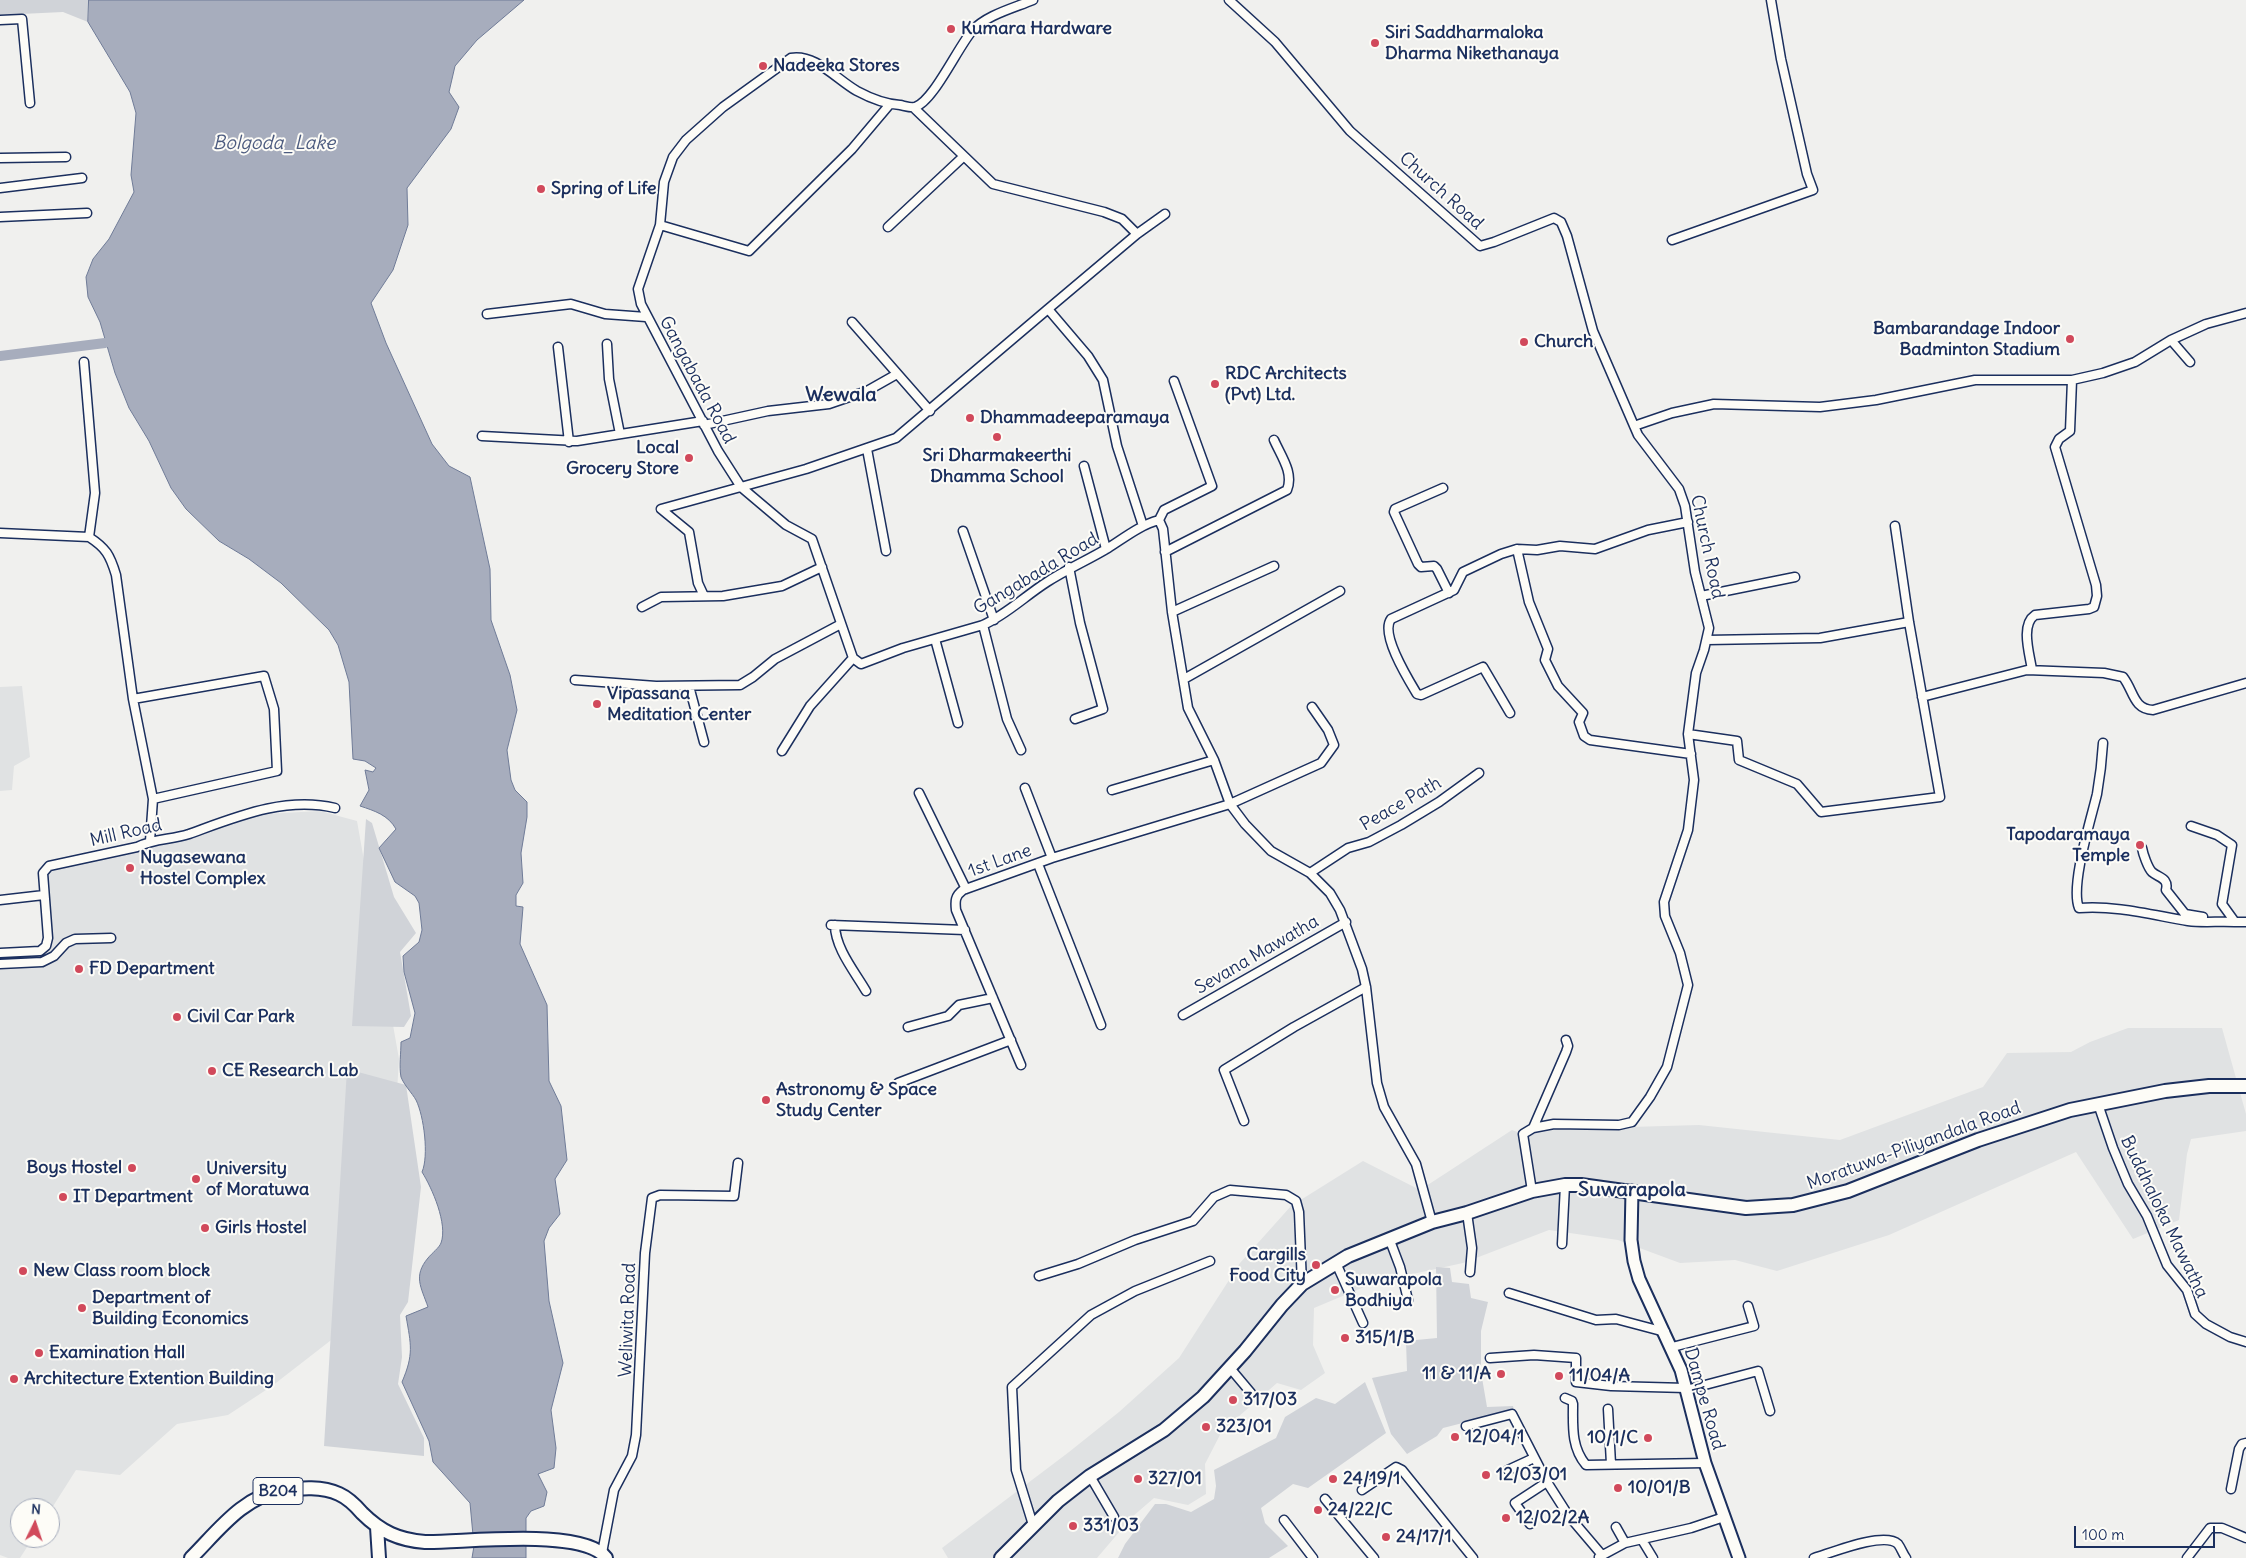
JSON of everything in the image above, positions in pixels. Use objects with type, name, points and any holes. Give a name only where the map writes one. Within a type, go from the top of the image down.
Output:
[{"type":"main road","name":"Moratuwa-Piliyandala Road","points":[[1002,1558],[1058,1501],[1090,1476],[1164,1430],[1203,1397],[1302,1284],[1336,1263],[1389,1238],[1432,1222],[1467,1213],[1532,1191],[1565,1185],[1632,1191],[1746,1208],[1794,1205],[1848,1191],[1978,1140],[2070,1110],[2165,1091],[2209,1086],[2246,1086]]},
{"type":"main road","name":"B204","points":[[191,1558],[242,1506],[274,1492],[304,1488],[327,1490],[339,1494],[377,1527]]},
{"type":"main road","points":[[377,1527],[396,1538],[412,1541],[549,1539],[574,1542],[604,1555]]},
{"type":"main road","points":[[377,1527],[379,1558]]},
{"type":"street","points":[[914,108],[923,103],[972,31],[986,20],[1033,0]]},
{"type":"street","name":"Church Road","points":[[1229,0],[1276,42],[1350,131],[1480,246],[1554,218],[1560,222],[1567,236],[1593,331],[1634,426],[1646,448],[1679,489],[1685,506],[1695,572],[1709,628],[1696,673],[1688,734],[1694,780],[1688,830],[1664,902],[1666,916],[1680,953],[1688,985],[1667,1068],[1650,1097],[1632,1122],[1619,1125],[1577,1123],[1533,1128]]},
{"type":"street","points":[[1672,240],[1813,190],[1807,174],[1781,59],[1771,0]]},
{"type":"street","points":[[0,20],[22,19],[30,104]]},
{"type":"street","name":"Gangabada Road","points":[[890,104],[858,91],[811,59],[799,56],[791,58],[724,107],[686,140],[672,157],[667,171],[660,225],[638,289],[646,318],[703,423],[741,487],[786,525],[812,539],[852,658],[861,664],[903,648],[983,625],[994,620],[1069,567],[1106,549],[1143,526],[1159,520]]},
{"type":"street","points":[[660,225],[749,251],[852,150],[890,104],[914,108],[993,184],[1122,218],[1137,234]]},
{"type":"street","points":[[888,227],[964,156]]},
{"type":"street","points":[[0,158],[66,157]]},
{"type":"street","points":[[0,188],[82,178]]},
{"type":"street","points":[[0,218],[87,213]]},
{"type":"street","points":[[704,596],[698,583],[689,532],[661,509],[867,450],[896,438],[1137,234],[1165,214]]},
{"type":"street","points":[[487,314],[532,307],[571,304],[605,314],[646,318]]},
{"type":"street","points":[[1048,309],[1088,356],[1103,380],[1119,455],[1143,526]]},
{"type":"street","points":[[1634,426],[1672,413],[1714,404],[1820,406],[1876,400],[1975,380],[2072,380],[2103,373],[2135,362],[2171,340],[2206,324],[2246,313]]},
{"type":"street","points":[[852,322],[930,411]]},
{"type":"street","points":[[2171,340],[2190,362]]},
{"type":"street","points":[[607,344],[609,378],[620,434]]},
{"type":"street","points":[[558,347],[569,442]]},
{"type":"street","points":[[84,362],[96,493],[89,537]]},
{"type":"street","points":[[482,436],[569,442],[703,423],[768,411],[829,404],[867,391],[897,374]]},
{"type":"street","points":[[2032,670],[2027,637],[2030,618],[2035,615],[2089,609],[2094,607],[2097,596],[2096,584],[2055,448],[2059,440],[2070,431],[2072,380]]},
{"type":"street","points":[[1174,381],[1212,486],[1164,510],[1159,520],[1163,529],[1172,612],[1188,708],[1214,760],[1230,804],[1251,831],[1272,851],[1310,873],[1330,893],[1346,922],[1366,987],[1377,1084],[1384,1107],[1416,1164],[1432,1222]]},
{"type":"street","points":[[1165,552],[1287,490],[1290,482],[1288,470],[1274,440]]},
{"type":"street","points":[[867,450],[886,551]]},
{"type":"street","points":[[1084,466],[1106,549]]},
{"type":"street","points":[[1443,488],[1395,509],[1394,512],[1418,564],[1421,568],[1434,566],[1449,593]]},
{"type":"street","points":[[1510,713],[1483,667],[1421,695],[1417,694],[1400,665],[1387,624],[1391,619],[1457,588],[1463,572],[1487,559],[1517,549],[1536,550],[1560,546],[1595,549],[1648,530],[1688,522]]},
{"type":"street","points":[[1688,734],[1736,741],[1739,760],[1797,784],[1821,812],[1940,797],[1909,622],[1895,526]]},
{"type":"street","points":[[963,531],[994,620]]},
{"type":"street","points":[[0,533],[89,537],[103,546],[111,559],[116,576],[133,699],[153,799],[150,841]]},
{"type":"street","points":[[1517,549],[1529,602],[1548,649],[1545,660],[1558,686],[1570,701],[1582,710],[1583,714],[1579,722],[1584,736],[1590,740],[1691,754]]},
{"type":"street","points":[[1172,612],[1274,566]]},
{"type":"street","points":[[642,607],[661,597],[723,596],[782,586],[822,567]]},
{"type":"street","points":[[1069,567],[1086,650],[1103,709],[1076,719]]},
{"type":"street","points":[[1701,596],[1795,577]]},
{"type":"street","points":[[1184,679],[1340,591]]},
{"type":"street","points":[[1707,640],[1820,638],[1909,622]]},
{"type":"street","points":[[575,680],[656,686],[740,684],[754,677],[775,659],[841,624]]},
{"type":"street","points":[[983,625],[1007,719],[1021,750]]},
{"type":"street","points":[[935,639],[958,723]]},
{"type":"street","points":[[782,751],[810,706],[852,658]]},
{"type":"street","points":[[1922,697],[2032,670],[2114,674],[2123,678],[2128,683],[2137,705],[2145,710],[2152,710],[2246,683]]},
{"type":"street","points":[[133,699],[264,676],[274,709],[277,771],[153,799]]},
{"type":"street","points":[[689,686],[704,742]]},
{"type":"street","name":"1st Lane","points":[[1021,1065],[965,930],[955,903],[957,895],[966,889],[1052,858],[1230,804],[1321,763],[1329,755],[1334,745],[1328,730],[1312,707]]},
{"type":"street","points":[[2103,743],[2097,792],[2086,834],[2079,872],[2076,900],[2079,908],[2091,907],[2136,912],[2189,921],[2246,922]]},
{"type":"street","points":[[1112,790],[1214,760]]},
{"type":"street","name":"Peace Path","points":[[1310,873],[1348,848],[1369,842],[1401,825],[1439,802],[1479,773]]},
{"type":"street","points":[[1025,788],[1052,858]]},
{"type":"street","points":[[919,793],[966,889]]},
{"type":"street","name":"Mill Road","points":[[0,953],[40,951],[46,946],[48,938],[43,873],[49,866],[137,847],[150,841],[187,835],[225,820],[264,809],[320,804],[335,808]]},
{"type":"street","points":[[2191,826],[2217,835],[2232,845],[2222,904],[2235,922]]},
{"type":"street","points":[[2142,848],[2152,872],[2164,878],[2167,885],[2166,890],[2185,914],[2235,922]]},
{"type":"street","points":[[1038,864],[1100,1025]]},
{"type":"street","points":[[0,900],[44,894]]},
{"type":"street","name":"Sevana Mawatha","points":[[1183,1015],[1346,922]]},
{"type":"street","points":[[866,991],[839,943],[833,925],[965,930]]},
{"type":"street","points":[[0,964],[42,962],[54,956],[66,943],[76,939],[111,938]]},
{"type":"street","points":[[1244,1121],[1224,1070],[1366,987]]},
{"type":"street","points":[[908,1027],[948,1016],[959,1005],[993,998]]},
{"type":"street","points":[[898,1083],[1011,1040]]},
{"type":"street","points":[[1532,1191],[1523,1134],[1533,1128],[1566,1052],[1568,1046],[1566,1040]]},
{"type":"street","name":"Buddhaloka Mawatha","points":[[2098,1104],[2112,1148],[2128,1184],[2147,1216],[2167,1265],[2187,1290],[2194,1314],[2206,1324],[2230,1337],[2246,1342]]},
{"type":"street","name":"Weliwita Road","points":[[604,1555],[614,1490],[632,1456],[636,1435],[645,1253],[652,1198],[660,1195],[734,1196],[738,1163]]},
{"type":"street","points":[[1562,1244],[1565,1185]]},
{"type":"street","points":[[1038,1276],[1078,1264],[1135,1240],[1193,1221],[1214,1197],[1230,1190],[1286,1195],[1296,1202],[1299,1212],[1302,1284]]},
{"type":"street","name":"Dampe Road","points":[[1632,1191],[1631,1240],[1634,1262],[1644,1294],[1672,1346],[1686,1389],[1705,1463],[1739,1558]]},
{"type":"street","points":[[1467,1213],[1472,1248],[1470,1272]]},
{"type":"street","points":[[1389,1238],[1400,1266],[1408,1300]]},
{"type":"street","points":[[1033,1525],[1016,1470],[1012,1387],[1091,1315],[1136,1291],[1210,1261]]},
{"type":"street","points":[[1336,1263],[1364,1323]]},
{"type":"street","points":[[1509,1294],[1596,1320],[1616,1319],[1665,1332]]},
{"type":"street","points":[[1672,1346],[1754,1326],[1748,1306]]},
{"type":"street","points":[[1490,1358],[1534,1355],[1576,1358],[1576,1382],[1611,1386],[1686,1389],[1758,1372],[1770,1411]]},
{"type":"street","points":[[1230,1368],[1251,1393]]},
{"type":"street","points":[[1565,1398],[1572,1401],[1573,1404],[1573,1431],[1580,1458],[1586,1465],[1705,1463]]},
{"type":"street","points":[[1608,1409],[1611,1464]]},
{"type":"street","points":[[1466,1426],[1512,1414],[1547,1482],[1568,1514],[1600,1556],[1625,1544],[1724,1517]]},
{"type":"street","points":[[2231,1489],[2239,1449],[2242,1444],[2246,1443]]},
{"type":"street","points":[[1508,1470],[1534,1458]]},
{"type":"street","points":[[1362,1490],[1396,1467],[1402,1470],[1473,1558]]},
{"type":"street","points":[[1090,1476],[1114,1517]]},
{"type":"street","points":[[1530,1524],[1515,1502],[1547,1482]]},
{"type":"street","points":[[1325,1499],[1374,1558]]},
{"type":"street","points":[[1284,1520],[1313,1558]]},
{"type":"street","points":[[1616,1527],[1625,1544]]},
{"type":"street","points":[[2187,1558],[2210,1528],[2222,1528],[2246,1538]]},
{"type":"street","points":[[1642,1540],[1653,1558]]},
{"type":"street","points":[[1814,1558],[1869,1542],[1883,1540],[1892,1541],[1899,1545],[1906,1558]]},
{"type":"shaded area","points":[[0,0],[89,0],[88,22],[63,12],[0,15]]},
{"type":"shaded area","points":[[22,686],[30,757],[14,766],[12,790],[0,791],[0,687]]},
{"type":"shaded area","name":"University of Moratuwa","points":[[320,811],[357,821],[399,1059],[384,1299],[272,1386],[228,1415],[177,1424],[120,1475],[76,1470],[58,1498],[10,1498],[10,1548],[26,1548],[20,1558],[8,1558],[0,1555],[0,953],[39,948],[50,931],[43,873],[48,867],[187,839],[210,829],[265,814]]},
{"type":"shaded area","points":[[366,819],[372,823],[394,897],[416,933],[400,952],[411,1016],[404,1027],[352,1026]]},
{"type":"shaded area","points":[[2128,1028],[2222,1028],[2246,1114],[2246,1131],[2191,1139],[2187,1154],[2179,1220],[2133,1239],[2076,1152],[1889,1235],[1777,1271],[1735,1260],[1680,1263],[1618,1240],[1549,1230],[1463,1263],[1376,1282],[1314,1308],[1313,1345],[1325,1373],[1301,1390],[1277,1383],[1222,1431],[1205,1464],[1206,1494],[1188,1505],[1154,1498],[1132,1517],[1097,1558],[948,1558],[942,1548],[1119,1412],[1179,1358],[1240,1263],[1291,1206],[1363,1161],[1420,1190],[1512,1130],[1523,1134],[1544,1132],[1579,1124],[1630,1127],[1699,1125],[1840,1140],[1983,1087],[2007,1053],[2071,1052],[2090,1042]]},
{"type":"shaded area","points":[[347,1069],[406,1085],[421,1187],[408,1302],[400,1315],[402,1357],[398,1384],[424,1438],[424,1456],[324,1446]]},
{"type":"shaded area","points":[[1436,1267],[1450,1268],[1452,1282],[1469,1284],[1471,1298],[1488,1302],[1481,1331],[1481,1372],[1487,1407],[1513,1406],[1514,1410],[1443,1428],[1437,1436],[1407,1454],[1391,1434],[1372,1378],[1407,1371],[1406,1341],[1437,1338]]},
{"type":"shaded area","points":[[1365,1382],[1386,1433],[1308,1488],[1293,1484],[1261,1508],[1265,1523],[1288,1546],[1269,1558],[1118,1558],[1125,1544],[1155,1504],[1166,1504],[1191,1512],[1214,1499],[1216,1486],[1214,1470],[1276,1438],[1285,1417],[1316,1398],[1335,1404]]},
{"type":"water","name":"Bolgoda_Lake","points":[[89,0],[524,0],[477,40],[455,66],[449,92],[459,107],[451,129],[407,188],[408,225],[393,270],[371,303],[386,343],[432,444],[449,466],[470,477],[490,569],[491,620],[510,675],[517,710],[507,750],[511,780],[515,790],[527,802],[527,817],[521,853],[523,883],[516,895],[516,906],[523,907],[520,944],[547,1005],[549,1081],[561,1106],[567,1160],[555,1179],[560,1214],[549,1228],[544,1241],[549,1301],[563,1363],[551,1410],[556,1448],[554,1468],[538,1474],[547,1492],[544,1506],[531,1511],[526,1518],[526,1558],[472,1558],[474,1546],[470,1503],[433,1462],[429,1441],[402,1382],[410,1356],[406,1316],[428,1307],[420,1282],[421,1270],[423,1264],[440,1245],[443,1235],[438,1206],[422,1172],[425,1156],[425,1136],[419,1107],[400,1073],[401,1042],[410,1038],[415,1013],[404,972],[403,956],[419,942],[422,930],[419,903],[415,896],[395,882],[379,848],[396,829],[385,817],[360,806],[369,790],[365,770],[373,772],[376,768],[365,761],[353,759],[349,682],[338,645],[329,630],[281,583],[249,559],[219,541],[186,509],[171,488],[149,441],[129,408],[115,373],[100,322],[88,297],[86,277],[93,259],[109,239],[134,192],[131,175],[136,113],[130,92],[88,22]]},
{"type":"waterway","points":[[0,356],[105,343]]},
{"type":"place","name":"Kumara Hardware","points":[[951,29]]},
{"type":"place","name":"Siri Saddharmaloka Dharma Nikethanaya","points":[[1375,43]]},
{"type":"place","name":"Nadeeka Stores","points":[[763,66]]},
{"type":"place","name":"Spring of Life","points":[[541,189]]},
{"type":"place","name":"Bambarandage Indoor Badminton Stadium","points":[[2070,339]]},
{"type":"place","name":"Church","points":[[1524,342]]},
{"type":"place","name":"RDC Architects (Pvt) Ltd.","points":[[1215,384]]},
{"type":"place","name":"Dhammadeeparamaya","points":[[970,418]]},
{"type":"place","name":"Sri Dharmakeerthi Dhamma School","points":[[997,437]]},
{"type":"place","name":"Local Grocery Store","points":[[689,458]]},
{"type":"place","name":"Vipassana Meditation Center","points":[[597,704]]},
{"type":"place","name":"Tapodaramaya Temple","points":[[2140,845]]},
{"type":"place","name":"Nugasewana Hostel Complex","points":[[130,868]]},
{"type":"place","name":"FD Department","points":[[79,969]]},
{"type":"place","name":"Civil Car Park","points":[[177,1017]]},
{"type":"place","name":"CE Research Lab","points":[[212,1071]]},
{"type":"place","name":"Astronomy & Space Study Center","points":[[766,1100]]},
{"type":"place","name":"Boys Hostel","points":[[132,1168]]},
{"type":"place","name":"University of Moratuwa","points":[[196,1179]]},
{"type":"place","name":"IT Department","points":[[63,1197]]},
{"type":"place","name":"Girls Hostel","points":[[205,1228]]},
{"type":"place","name":"Cargills Food City","points":[[1316,1265]]},
{"type":"place","name":"New Class room block","points":[[23,1271]]},
{"type":"place","name":"Suwarapola Bodhiya","points":[[1335,1290]]},
{"type":"place","name":"Department of Building Economics","points":[[82,1308]]},
{"type":"place","name":"315/1/B","points":[[1345,1338]]},
{"type":"place","name":"Examination Hall","points":[[39,1353]]},
{"type":"place","name":"11 & 11/A","points":[[1501,1374]]},
{"type":"place","name":"11/04/A","points":[[1559,1376]]},
{"type":"place","name":"Architecture Extention Building","points":[[14,1379]]},
{"type":"place","name":"317/03","points":[[1233,1400]]},
{"type":"place","name":"323/01","points":[[1206,1427]]},
{"type":"place","name":"12/04/1","points":[[1455,1437]]},
{"type":"place","name":"10/1/C","points":[[1648,1438]]},
{"type":"place","name":"12/03/01","points":[[1486,1475]]},
{"type":"place","name":"327/01","points":[[1138,1479]]},
{"type":"place","name":"24/19/1","points":[[1333,1479]]},
{"type":"place","name":"10/01/B","points":[[1618,1488]]},
{"type":"place","name":"24/22/C","points":[[1318,1510]]},
{"type":"place","name":"12/02/2A","points":[[1506,1518]]},
{"type":"place","name":"331/03","points":[[1073,1526]]},
{"type":"place","name":"24/17/1","points":[[1386,1537]]},
{"type":"district","name":"Wewala","points":[[841,395]]},
{"type":"district","name":"Suwarapola","points":[[1632,1190]]}]
